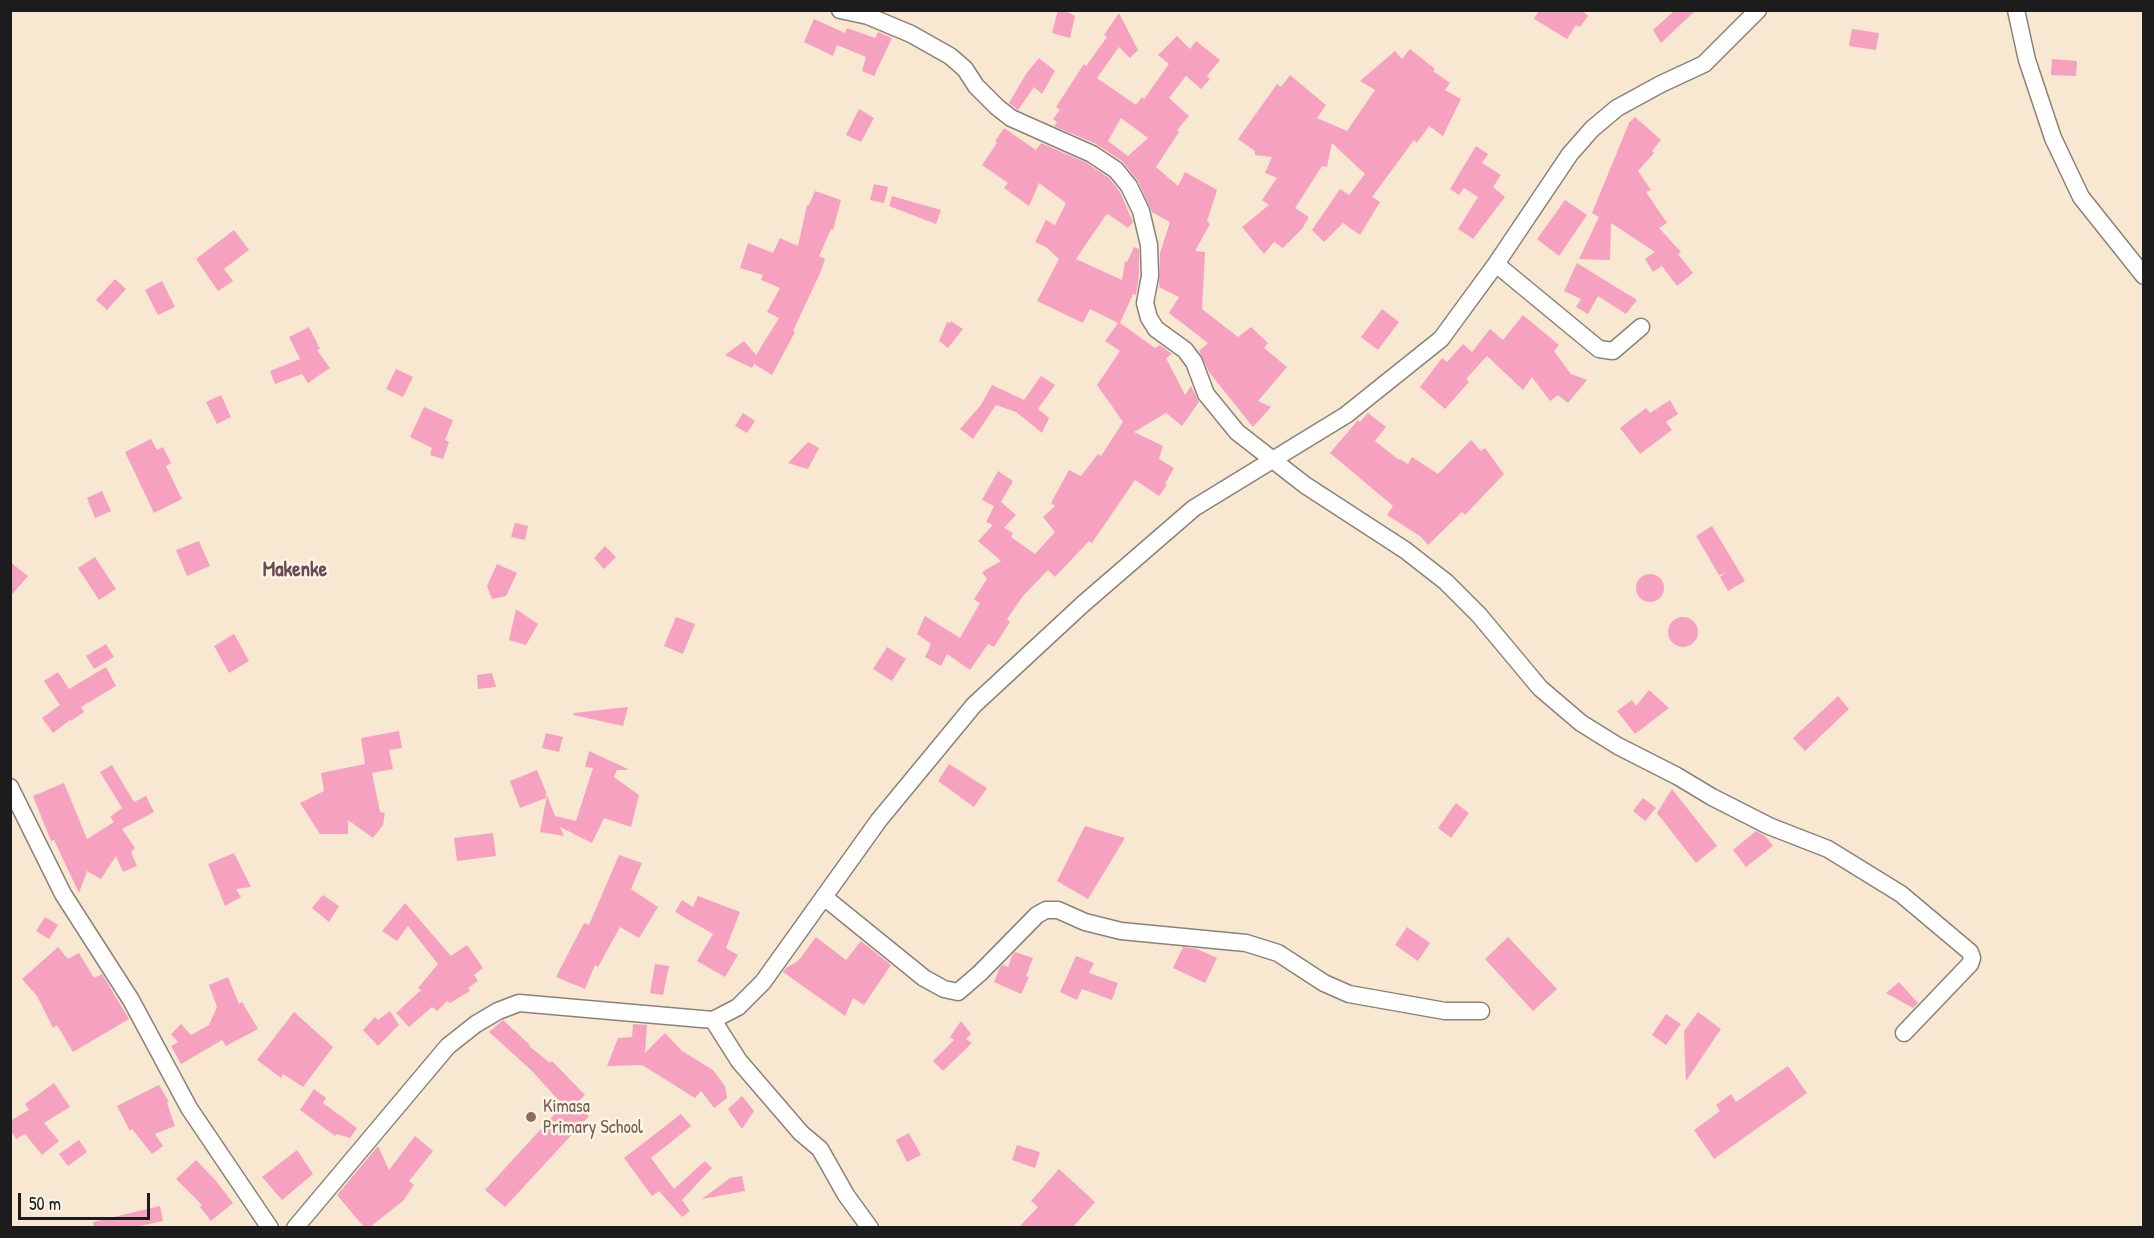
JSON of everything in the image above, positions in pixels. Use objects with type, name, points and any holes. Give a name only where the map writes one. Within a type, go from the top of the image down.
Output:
[{"type":"street","points":[[840,10],[868,16],[911,34],[950,56],[965,69],[983,93],[1011,118],[1092,154],[1116,170],[1130,186],[1141,210],[1149,245],[1150,276],[1145,303],[1149,318],[1156,329],[1185,350],[1194,362],[1206,394],[1237,432],[1305,485],[1405,550],[1446,582],[1479,615],[1540,688],[1581,723],[1618,746],[1731,807],[1769,826],[1828,849],[1901,894],[1970,952],[1972,958],[1970,964],[1904,1033]]},
{"type":"street","points":[[295,1227],[447,1046],[476,1023],[498,1011],[519,1003],[713,1020],[738,1007],[763,982],[879,820],[974,705],[1083,604],[1194,508],[1346,415],[1442,339],[1570,154],[1592,129],[1617,108],[1704,64],[1758,10]]},
{"type":"street","points":[[2016,10],[2027,60],[2053,138],[2081,197],[2144,276]]},
{"type":"street","points":[[1496,264],[1599,349],[1613,351],[1641,327]]},
{"type":"street","points":[[10,787],[63,894],[131,1000],[189,1107],[270,1227]]},
{"type":"street","points":[[824,897],[924,978],[944,989],[958,992],[1037,915],[1046,910],[1058,910],[1085,922],[1121,931],[1246,943],[1278,953],[1324,984],[1349,994],[1445,1011],[1480,1011]]},
{"type":"street","points":[[713,1020],[739,1061],[801,1133],[820,1149],[846,1195],[870,1227]]},
{"type":"building","points":[[1058,10],[1064,10],[1075,16],[1070,38],[1052,33]]},
{"type":"building","points":[[1539,10],[1585,10],[1588,16],[1580,27],[1576,25],[1567,39],[1534,19]]},
{"type":"building","points":[[1675,10],[1696,10],[1661,43],[1653,30]]},
{"type":"building","points":[[1119,13],[1138,50],[1130,58],[1119,47],[1097,78],[1136,105],[1142,97],[1144,99],[1169,64],[1158,55],[1177,36],[1190,49],[1196,41],[1220,60],[1207,76],[1210,79],[1201,89],[1186,76],[1169,98],[1189,116],[1177,130],[1179,132],[1156,167],[1178,186],[1185,172],[1217,190],[1207,221],[1210,224],[1195,251],[1205,252],[1202,309],[1238,337],[1251,327],[1268,343],[1264,348],[1287,367],[1258,401],[1271,407],[1253,427],[1209,372],[1199,351],[1208,343],[1169,313],[1179,297],[1159,287],[1160,253],[1170,222],[1152,212],[1138,181],[1122,161],[1096,144],[1054,126],[1057,122],[1053,119],[1060,110],[1056,107],[1084,64],[1086,66],[1107,37],[1104,35]],"holes":[[[1121,118],[1148,138],[1128,156],[1108,141]]]},
{"type":"building","points":[[814,19],[845,33],[847,28],[875,38],[878,32],[892,38],[874,76],[862,71],[866,57],[837,45],[833,56],[804,42]]},
{"type":"building","points":[[1852,29],[1879,33],[1876,50],[1849,46]]},
{"type":"building","points":[[1410,49],[1435,69],[1433,71],[1450,83],[1445,90],[1461,99],[1443,136],[1429,126],[1417,143],[1414,140],[1372,197],[1380,202],[1360,235],[1343,223],[1324,242],[1312,230],[1340,189],[1349,195],[1365,174],[1332,143],[1327,167],[1322,166],[1295,208],[1309,217],[1302,229],[1283,248],[1274,242],[1264,254],[1242,227],[1269,205],[1262,200],[1277,178],[1265,173],[1272,157],[1255,155],[1255,151],[1238,139],[1277,84],[1281,87],[1290,75],[1326,105],[1317,118],[1347,131],[1375,90],[1360,81],[1395,51],[1402,59]]},
{"type":"building","points":[[1039,58],[1055,71],[1042,94],[1034,87],[1018,110],[1009,103],[1026,74]]},
{"type":"building","points":[[2052,59],[2077,61],[2076,76],[2051,75]]},
{"type":"building","points":[[859,109],[874,118],[861,142],[846,135]]},
{"type":"building","points":[[1635,117],[1661,140],[1652,151],[1654,153],[1638,171],[1651,190],[1646,192],[1667,223],[1659,228],[1681,252],[1678,254],[1693,273],[1677,286],[1662,266],[1653,272],[1645,259],[1655,252],[1611,223],[1610,260],[1579,259],[1599,217],[1592,213],[1629,123]]},
{"type":"building","points":[[1004,128],[1036,150],[1041,143],[1087,163],[1109,178],[1120,192],[1133,222],[1128,228],[1108,214],[1106,215],[1076,259],[1122,280],[1125,261],[1127,262],[1134,247],[1139,249],[1136,295],[1133,294],[1120,323],[1155,348],[1160,345],[1172,354],[1166,358],[1185,395],[1191,386],[1199,402],[1182,426],[1166,413],[1134,432],[1163,446],[1159,459],[1174,468],[1165,484],[1167,485],[1159,496],[1135,480],[1092,543],[1089,541],[1055,577],[1048,570],[1023,596],[1007,619],[1010,622],[994,647],[988,644],[970,670],[947,654],[941,666],[925,657],[931,644],[917,634],[925,616],[960,638],[980,603],[974,599],[987,579],[982,572],[1001,561],[978,541],[993,525],[986,522],[994,506],[982,500],[998,471],[1013,481],[1001,502],[1016,515],[1004,528],[1013,533],[1011,537],[1035,554],[1055,532],[1043,517],[1055,506],[1051,503],[1069,470],[1081,476],[1098,454],[1101,456],[1123,422],[1097,385],[1120,351],[1105,341],[1118,323],[1090,309],[1083,323],[1037,301],[1059,259],[1046,247],[1035,242],[1046,220],[1055,225],[1066,203],[1039,183],[1029,206],[1004,188],[1008,183],[982,165]]},
{"type":"building","points":[[1476,146],[1488,154],[1482,163],[1501,175],[1493,187],[1505,197],[1473,239],[1458,229],[1478,197],[1464,188],[1459,195],[1450,189]]},
{"type":"building","points":[[874,184],[888,187],[884,203],[870,200]]},
{"type":"building","points":[[815,191],[841,200],[833,230],[831,229],[819,256],[825,259],[821,271],[793,331],[795,332],[772,375],[754,364],[752,368],[725,355],[744,341],[756,355],[779,318],[767,312],[780,288],[761,280],[763,275],[740,268],[748,243],[773,253],[780,238],[798,246],[807,205]]},
{"type":"building","points":[[892,196],[941,210],[936,224],[889,206]]},
{"type":"building","points":[[1565,200],[1587,215],[1559,256],[1537,239]]},
{"type":"building","points":[[234,230],[249,250],[224,269],[233,281],[218,291],[196,259]]},
{"type":"building","points":[[1577,263],[1637,300],[1626,314],[1598,296],[1588,314],[1576,307],[1581,299],[1564,291]]},
{"type":"building","points":[[115,279],[126,289],[107,310],[96,300]]},
{"type":"building","points":[[162,281],[175,307],[158,315],[145,290]]},
{"type":"building","points":[[1382,309],[1399,322],[1378,350],[1361,337]]},
{"type":"building","points":[[1523,315],[1559,345],[1554,351],[1571,374],[1587,380],[1568,403],[1558,395],[1550,401],[1532,377],[1523,390],[1487,356],[1466,379],[1469,382],[1445,409],[1420,387],[1442,358],[1447,362],[1463,344],[1472,352],[1490,329],[1503,340]]},
{"type":"building","points":[[951,321],[963,329],[948,348],[939,341],[947,322]]},
{"type":"building","points":[[309,327],[320,349],[317,350],[330,368],[308,383],[302,374],[275,384],[270,371],[300,359],[289,337]]},
{"type":"building","points":[[396,369],[413,377],[403,397],[386,389]]},
{"type":"building","points":[[1041,376],[1055,385],[1038,409],[1049,418],[1042,433],[1016,412],[996,405],[973,439],[960,429],[981,405],[992,385],[1024,400]]},
{"type":"building","points":[[221,395],[231,417],[217,424],[206,402]]},
{"type":"building","points":[[1670,400],[1678,414],[1666,422],[1672,430],[1640,454],[1620,428],[1646,408],[1650,413]]},
{"type":"building","points":[[424,407],[453,420],[445,440],[449,442],[443,459],[430,455],[432,448],[410,437]]},
{"type":"building","points":[[743,413],[755,421],[747,433],[735,426]]},
{"type":"building","points":[[1368,413],[1386,427],[1375,441],[1399,460],[1408,464],[1412,457],[1438,474],[1471,440],[1481,451],[1485,448],[1504,474],[1465,515],[1462,512],[1428,545],[1420,536],[1387,515],[1393,506],[1330,453],[1358,420],[1360,422]]},
{"type":"building","points":[[151,439],[157,450],[163,447],[171,463],[166,466],[182,499],[154,513],[125,452]]},
{"type":"building","points":[[808,442],[819,448],[808,469],[788,463]]},
{"type":"building","points":[[102,491],[111,511],[95,518],[87,498]]},
{"type":"building","points":[[515,523],[528,526],[525,540],[511,537]]},
{"type":"building","points":[[1712,526],[1745,581],[1728,591],[1720,577],[1725,573],[1719,575],[1696,536]]},
{"type":"building","points":[[199,541],[210,566],[187,576],[176,550]]},
{"type":"building","points":[[605,546],[616,557],[604,569],[594,558]]},
{"type":"building","points":[[95,557],[116,589],[99,600],[78,568]]},
{"type":"building","points":[[10,562],[28,576],[10,597]]},
{"type":"building","points":[[497,564],[517,573],[506,596],[492,599],[487,586]]},
{"type":"building","points":[[1650,574],[1660,578],[1664,588],[1660,598],[1650,602],[1640,598],[1636,588],[1640,578]]},
{"type":"building","points":[[516,609],[538,624],[526,645],[509,640]]},
{"type":"building","points":[[676,617],[695,624],[683,654],[664,646]]},
{"type":"building","points":[[1683,617],[1694,621],[1698,632],[1694,643],[1683,647],[1672,643],[1668,632],[1672,621]]},
{"type":"building","points":[[234,634],[249,661],[229,673],[214,646]]},
{"type":"building","points":[[106,644],[114,657],[94,669],[86,656]]},
{"type":"building","points":[[887,647],[906,659],[892,681],[873,669]]},
{"type":"building","points":[[106,667],[116,686],[81,707],[84,712],[53,733],[42,718],[60,705],[44,681],[58,672],[69,689]]},
{"type":"building","points":[[492,673],[496,687],[478,689],[477,675]]},
{"type":"building","points":[[1649,690],[1669,708],[1635,734],[1617,711],[1632,700],[1636,706]]},
{"type":"building","points":[[1838,696],[1849,709],[1805,751],[1793,738]]},
{"type":"building","points":[[628,707],[623,726],[573,715],[574,713]]},
{"type":"building","points":[[399,731],[402,748],[389,750],[393,769],[372,773],[380,812],[385,813],[383,825],[373,838],[348,820],[348,834],[320,834],[300,803],[324,791],[321,773],[365,764],[361,738]]},
{"type":"building","points":[[546,733],[563,737],[559,752],[542,748]]},
{"type":"building","points":[[589,751],[628,769],[617,770],[614,777],[639,795],[631,827],[604,818],[592,843],[560,827],[564,836],[540,832],[547,795],[555,816],[576,821],[593,768],[585,767]]},
{"type":"building","points":[[949,764],[987,788],[974,807],[938,781]]},
{"type":"building","points":[[112,765],[134,802],[146,796],[154,812],[122,829],[135,848],[131,852],[137,866],[123,872],[116,856],[101,879],[87,871],[79,893],[54,840],[51,841],[33,796],[64,783],[87,839],[114,822],[110,817],[122,808],[100,772]]},
{"type":"building","points":[[537,770],[546,792],[546,798],[520,808],[510,781]]},
{"type":"building","points":[[1672,789],[1717,846],[1696,863],[1657,813]]},
{"type":"building","points":[[1643,798],[1656,808],[1645,821],[1633,811]]},
{"type":"building","points":[[1456,803],[1469,813],[1451,838],[1438,828]]},
{"type":"building","points":[[1085,826],[1125,838],[1088,899],[1057,881]]},
{"type":"building","points":[[1756,831],[1765,836],[1773,846],[1746,867],[1733,850]]},
{"type":"building","points":[[493,833],[496,856],[457,861],[454,838]]},
{"type":"building","points":[[234,853],[251,887],[236,889],[241,897],[225,906],[208,864]]},
{"type":"building","points":[[619,855],[642,863],[631,889],[658,907],[639,938],[620,927],[598,967],[595,965],[585,989],[556,977],[584,923],[589,925]]},
{"type":"building","points":[[323,895],[339,906],[329,922],[312,908]]},
{"type":"building","points":[[698,896],[740,912],[726,948],[738,955],[725,977],[697,961],[713,934],[675,912],[682,900],[693,907]]},
{"type":"building","points":[[405,903],[451,956],[467,945],[483,968],[474,975],[478,981],[468,988],[470,991],[450,1003],[447,1001],[437,1011],[432,1007],[409,1027],[396,1013],[421,990],[418,988],[438,964],[408,926],[397,941],[382,931]]},
{"type":"building","points":[[45,917],[58,925],[49,939],[36,931]]},
{"type":"building","points":[[1407,927],[1430,943],[1418,961],[1395,945]]},
{"type":"building","points":[[816,937],[846,960],[861,941],[891,965],[864,1005],[853,998],[845,1016],[783,972],[798,961]]},
{"type":"building","points":[[1508,937],[1557,989],[1533,1011],[1485,959]]},
{"type":"building","points":[[58,947],[68,959],[79,953],[94,978],[102,974],[129,1019],[73,1052],[57,1025],[53,1028],[37,996],[22,979]]},
{"type":"building","points":[[1183,947],[1197,949],[1217,958],[1205,983],[1173,968]]},
{"type":"building","points":[[1015,952],[1033,958],[1026,976],[1029,977],[1021,994],[994,982],[1000,967],[1003,965],[1008,967]]},
{"type":"building","points":[[1076,956],[1094,963],[1089,973],[1118,983],[1112,1000],[1082,989],[1077,1000],[1060,992]]},
{"type":"building","points":[[655,964],[669,966],[663,995],[650,993]]},
{"type":"building","points":[[228,977],[239,1004],[242,1002],[258,1029],[226,1046],[222,1040],[181,1064],[171,1046],[178,1042],[171,1034],[181,1024],[191,1035],[209,1025],[217,1007],[209,985]]},
{"type":"building","points":[[1899,982],[1918,1003],[1913,1008],[1886,993]]},
{"type":"building","points":[[390,1011],[399,1025],[378,1046],[363,1030],[375,1017],[378,1020]]},
{"type":"building","points":[[294,1012],[333,1047],[303,1087],[283,1074],[281,1078],[257,1060]]},
{"type":"building","points":[[1698,1012],[1721,1029],[1686,1081],[1684,1031]]},
{"type":"building","points":[[1666,1014],[1681,1024],[1666,1045],[1652,1035]]},
{"type":"building","points":[[503,1020],[529,1046],[550,1063],[552,1061],[585,1095],[576,1104],[589,1116],[505,1207],[485,1190],[563,1105],[532,1071],[489,1032]]},
{"type":"building","points":[[961,1021],[971,1034],[966,1039],[972,1043],[943,1071],[933,1061],[954,1040],[950,1037]]},
{"type":"building","points":[[633,1024],[647,1025],[645,1053],[665,1033],[682,1051],[713,1070],[725,1086],[727,1098],[714,1108],[701,1091],[695,1098],[642,1065],[607,1066],[618,1038],[632,1037]]},
{"type":"building","points":[[1788,1066],[1807,1093],[1714,1159],[1694,1130],[1720,1111],[1716,1105],[1731,1094],[1736,1102]]},
{"type":"building","points":[[54,1083],[70,1107],[44,1123],[59,1141],[42,1155],[25,1134],[16,1139],[10,1129],[10,1121],[29,1110],[25,1104]]},
{"type":"building","points":[[159,1085],[169,1102],[167,1103],[175,1126],[155,1134],[163,1146],[152,1154],[132,1129],[130,1131],[117,1106]]},
{"type":"building","points":[[314,1089],[326,1098],[323,1103],[357,1128],[350,1138],[337,1134],[335,1136],[300,1110]]},
{"type":"building","points":[[742,1096],[754,1111],[742,1129],[728,1109]]},
{"type":"building","points":[[681,1114],[691,1126],[651,1158],[674,1189],[705,1161],[712,1168],[682,1200],[690,1211],[682,1217],[659,1191],[652,1196],[624,1158]]},
{"type":"building","points":[[909,1133],[921,1155],[907,1162],[896,1140]]},
{"type":"building","points":[[415,1136],[433,1151],[409,1181],[414,1185],[403,1201],[370,1227],[364,1227],[337,1195],[378,1146],[389,1170]]},
{"type":"building","points":[[79,1140],[87,1152],[68,1166],[59,1154]]},
{"type":"building","points":[[1017,1145],[1040,1152],[1035,1168],[1012,1160]]},
{"type":"building","points":[[297,1150],[313,1174],[282,1200],[262,1177]]},
{"type":"building","points":[[196,1160],[233,1203],[211,1221],[200,1207],[202,1205],[176,1179]]},
{"type":"building","points":[[1059,1169],[1095,1202],[1073,1227],[1019,1227],[1038,1207],[1031,1201]]},
{"type":"building","points":[[742,1176],[745,1191],[702,1199],[730,1178]]},
{"type":"building","points":[[160,1206],[163,1221],[135,1227],[94,1227],[93,1222]]},
{"type":"place","name":"Kimasa Primary School","points":[[531,1117]]},
{"type":"district","name":"Makenke","points":[[295,570]]}]
